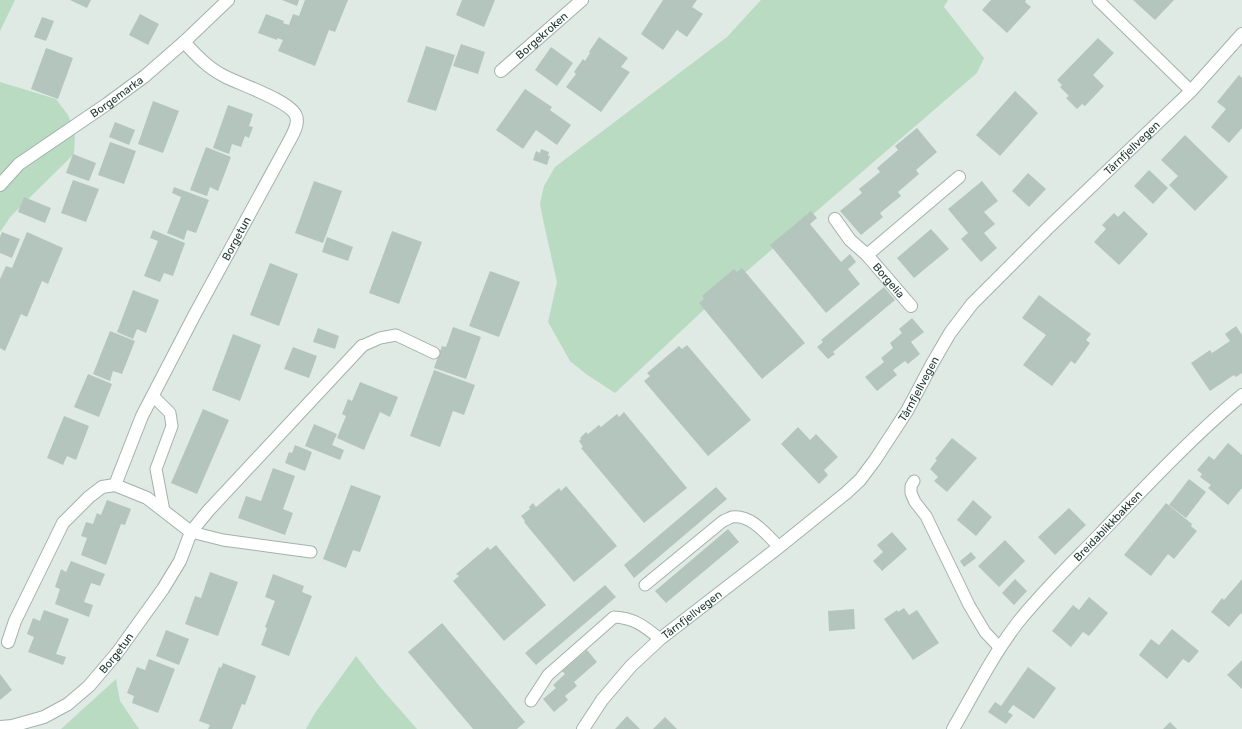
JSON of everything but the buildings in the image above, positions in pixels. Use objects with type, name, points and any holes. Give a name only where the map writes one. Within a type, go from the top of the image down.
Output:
[{"type":"street","name":"Borgemarka","points":[[0,185],[19,164],[113,100],[145,76],[184,42],[228,0]]},
{"type":"street","name":"Borgekroken","points":[[501,71],[582,0]]},
{"type":"street","name":"Tårnfjellvegen","points":[[584,729],[602,700],[631,666],[660,639],[846,493],[860,480],[907,411],[950,333],[972,304],[1049,227],[1191,91],[1242,34]]},
{"type":"street","name":"Borgetun","points":[[115,484],[142,416],[195,314],[286,147],[297,123],[296,116],[291,108],[278,100],[223,76],[201,61],[184,42]]},
{"type":"street","points":[[867,255],[959,177]]},
{"type":"street","name":"Borgelia","points":[[835,219],[850,240],[867,255],[911,306]]},
{"type":"street","name":"Borgetun","points":[[0,727],[12,726],[44,717],[68,704],[89,686],[117,653],[163,589],[180,561],[191,532],[208,511],[362,346]]},
{"type":"street","name":"Breidablikkbakken","points":[[953,729],[1000,648],[1019,621],[1051,584],[1164,467],[1213,420],[1242,395]]},
{"type":"street","points":[[8,642],[15,621],[63,523],[102,488],[115,484],[147,498],[191,532]]},
{"type":"lane","points":[[1098,0],[1191,91]]},
{"type":"lane","name":"Borgetun","points":[[362,346],[380,338],[396,336],[434,353]]},
{"type":"lane","points":[[153,396],[170,413],[172,426],[156,469],[157,482],[164,511]]},
{"type":"lane","points":[[914,481],[911,486],[911,493],[915,502],[926,516],[969,605],[981,626],[1000,648]]},
{"type":"lane","points":[[645,585],[723,521],[732,517],[745,519],[758,526],[778,547]]},
{"type":"lane","points":[[191,532],[223,540],[311,552]]},
{"type":"lane","points":[[531,701],[548,675],[614,618],[626,618],[642,625],[660,639]]},
{"type":"green space","points":[[0,0],[15,0],[0,31]]},
{"type":"green space","points":[[761,0],[948,0],[944,7],[984,58],[977,73],[726,289],[615,393],[586,374],[570,361],[548,322],[557,282],[540,204],[544,186],[555,167],[727,37]]},
{"type":"green space","points":[[0,82],[56,99],[68,115],[75,134],[74,154],[11,216],[0,232]]},
{"type":"green space","points":[[356,656],[380,687],[417,729],[306,729],[315,713]]},
{"type":"green space","points":[[116,679],[120,701],[139,729],[61,729]]}]
